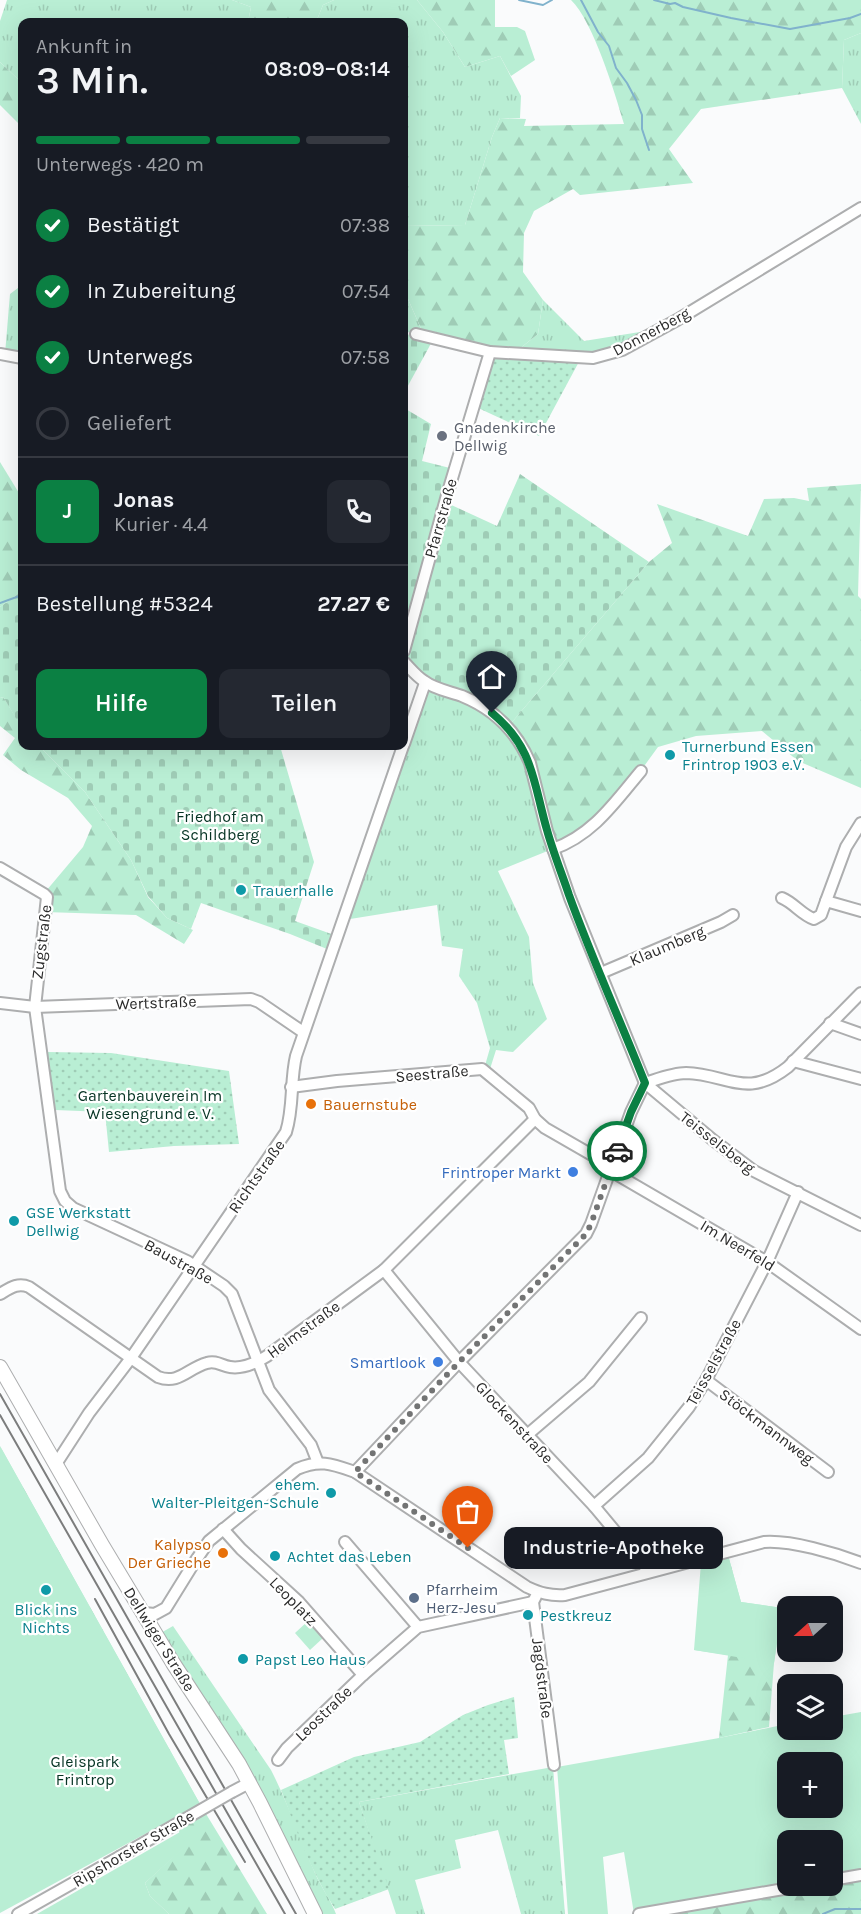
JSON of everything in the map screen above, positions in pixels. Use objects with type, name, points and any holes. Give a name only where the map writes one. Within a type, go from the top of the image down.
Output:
[{"type":"main road","name":"Dellwiger Straße","points":[[0,1367],[102,1545],[173,1663],[249,1782],[315,1914]]},
{"type":"street","name":"Donnerberg","points":[[409,333],[490,352],[593,358],[622,350],[677,320],[861,208]]},
{"type":"street","name":"Pfarrstraße","points":[[408,636],[490,352]]},
{"type":"street","points":[[0,354],[18,357]]},
{"type":"street","points":[[355,1472],[459,1362],[586,1234],[631,1112],[645,1083],[570,897],[553,849],[530,763],[518,741],[501,721],[479,704],[425,683],[408,666]]},
{"type":"street","name":"Richtstraße","points":[[408,731],[425,683]]},
{"type":"street","name":"Richtstraße","points":[[56,1464],[89,1413],[130,1358],[286,1132],[292,1110],[291,1087],[296,1056],[303,1032],[401,750]]},
{"type":"street","points":[[553,849],[566,845],[597,823],[641,771]]},
{"type":"street","points":[[782,898],[814,919],[821,915],[846,847],[861,823]]},
{"type":"street","name":"Zugstraße","points":[[0,868],[46,897],[34,1007]]},
{"type":"street","points":[[826,901],[861,911]]},
{"type":"street","name":"Klaumberg","points":[[601,973],[733,915]]},
{"type":"street","points":[[645,1083],[682,1073],[698,1074],[739,1084],[757,1083],[776,1076],[861,993]]},
{"type":"street","name":"Wertstraße","points":[[0,1003],[34,1007],[251,999],[303,1032]]},
{"type":"street","name":"Baustraße","points":[[34,1007],[57,1179],[66,1201],[73,1208],[194,1265],[232,1294],[273,1397],[311,1445],[318,1462]]},
{"type":"street","points":[[830,1023],[861,1034]]},
{"type":"street","points":[[793,1061],[861,1079]]},
{"type":"street","name":"Seestraße","points":[[291,1087],[482,1069],[529,1108],[535,1119],[610,1168]]},
{"type":"street","name":"Teisselsberg","points":[[645,1083],[754,1171],[861,1225]]},
{"type":"street","name":"Helmstraße","points":[[0,1294],[16,1286],[29,1287],[130,1358],[166,1380],[180,1377],[208,1362],[241,1367],[258,1361],[384,1270],[535,1119]]},
{"type":"street","name":"Im Neerfeld","points":[[610,1168],[767,1262],[861,1329]]},
{"type":"street","name":"Teisselstraße","points":[[594,1506],[648,1458],[706,1380],[767,1262],[798,1192]]},
{"type":"street","name":"Glockenstraße","points":[[384,1270],[459,1362],[594,1506],[649,1572]]},
{"type":"street","points":[[527,1435],[588,1382],[641,1318]]},
{"type":"street","name":"Stöckmannweg","points":[[706,1380],[828,1472]]},
{"type":"street","points":[[144,1613],[155,1614],[166,1608],[209,1541],[223,1528],[297,1469],[318,1462],[333,1464],[355,1472],[535,1597],[565,1595],[764,1542],[780,1542],[861,1563]]},
{"type":"street","name":"Leoplatz","points":[[223,1528],[241,1549],[299,1602],[363,1675]]},
{"type":"street","points":[[345,1542],[418,1627]]},
{"type":"street","points":[[845,1557],[861,1555]]},
{"type":"street","name":"Leostraße","points":[[278,1760],[286,1748],[418,1627],[535,1597]]},
{"type":"street","name":"Jagdstraße","points":[[535,1597],[554,1765]]},
{"type":"street","name":"Ripshorster Straße","points":[[21,1912],[249,1782]]},
{"type":"street","points":[[843,1878],[861,1875]]},
{"type":"street","points":[[639,1914],[777,1890]]},
{"type":"green space","points":[[7,0],[232,0],[251,7],[249,18],[18,18],[18,79],[0,62],[0,21]]},
{"type":"green space","points":[[232,0],[334,0],[323,5],[318,18],[249,18],[251,7]]},
{"type":"green space","points":[[334,0],[417,0],[443,32],[465,67],[500,56],[521,96],[520,118],[500,118],[465,225],[408,226],[408,18],[318,18],[323,5]]},
{"type":"green space","points":[[417,0],[495,0],[495,27],[517,27],[525,31],[535,60],[511,76],[500,56],[465,67],[443,32]]},
{"type":"green space","points":[[571,0],[861,0],[861,33],[844,40],[842,88],[701,109],[669,149],[693,183],[580,195],[573,189],[534,211],[524,233],[523,272],[543,300],[538,334],[518,350],[491,351],[423,333],[408,299],[408,226],[465,225],[500,118],[526,119],[524,126],[624,124],[595,40]]},
{"type":"green space","points":[[861,33],[861,124],[842,88],[844,40]]},
{"type":"green space","points":[[0,62],[18,79],[18,123],[0,105]]},
{"type":"green space","points":[[18,288],[18,356],[5,354],[10,294]]},
{"type":"green space","points":[[408,299],[423,333],[408,332]]},
{"type":"green space","points":[[543,300],[584,341],[646,331],[620,347],[592,354],[518,350],[538,334]]},
{"type":"green space","points":[[408,335],[434,338],[408,386]]},
{"type":"green space","points":[[492,353],[581,358],[539,436],[476,407]]},
{"type":"green space","points":[[408,410],[431,424],[422,461],[454,469],[408,625]]},
{"type":"green space","points":[[0,462],[18,491],[18,594],[0,607]]},
{"type":"green space","points":[[520,474],[649,562],[506,729],[490,712],[408,666],[408,635],[447,503],[497,526]]},
{"type":"green space","points":[[861,484],[858,596],[861,599],[861,788],[798,761],[762,731],[696,736],[658,747],[596,824],[550,850],[527,761],[506,729],[649,562],[672,543],[657,504],[748,536],[764,499],[794,498],[809,501],[807,488]]},
{"type":"green space","points":[[18,594],[18,722],[4,698],[0,697],[0,607]]},
{"type":"green space","points":[[430,680],[490,712],[527,761],[550,850],[498,871],[529,937],[533,983],[547,1019],[513,1052],[496,1050],[490,1069],[484,1069],[490,1048],[477,1003],[459,976],[463,949],[442,946],[437,905],[344,920],[405,750],[408,750],[408,741]]},
{"type":"green space","points":[[0,697],[4,698],[18,721],[18,750],[43,750],[85,792],[131,860],[148,897],[167,918],[193,930],[184,944],[136,915],[45,912],[46,891],[83,847],[92,826],[68,798],[21,770],[3,755],[15,738],[0,726]]},
{"type":"green space","name":"Friedhof am Schildberg","points":[[43,750],[281,750],[314,862],[295,921],[337,936],[332,951],[201,903],[191,929],[167,918],[148,896],[131,860],[85,792]]},
{"type":"green space","name":"Gartenbauverein Im Wiesengrund e. V.","points":[[47,1052],[111,1053],[229,1071],[239,1144],[174,1146],[109,1152],[105,1112],[55,1110]]},
{"type":"green space","points":[[0,1446],[200,1804],[267,1914],[169,1914],[150,1896],[145,1883],[186,1845]]},
{"type":"green space","name":"Gleispark Frintrop","points":[[0,1446],[200,1804],[0,1913]]},
{"type":"green space","points":[[728,1555],[741,1602],[777,1607],[777,1642],[769,1727],[719,1738],[728,1655],[694,1650]]},
{"type":"green space","points":[[728,1555],[741,1602],[777,1607],[777,1642],[774,1663],[694,1650],[701,1563]]},
{"type":"green space","points":[[308,1621],[323,1638],[310,1650],[295,1633]]},
{"type":"green space","points":[[173,1626],[271,1770],[315,1873],[336,1914],[318,1914],[159,1634]]},
{"type":"green space","points":[[514,1697],[518,1738],[504,1740],[509,1774],[359,1802],[389,1889],[335,1909],[312,1866],[281,1790],[354,1757],[420,1742],[463,1715]]},
{"type":"green space","points":[[861,1712],[861,1870],[843,1874],[843,1830],[777,1830],[777,1886],[634,1914],[624,1852],[603,1857],[608,1914],[568,1914],[557,1767],[777,1726],[777,1740],[843,1740],[843,1715]]},
{"type":"green space","points":[[553,1767],[565,1914],[521,1914],[498,1830],[455,1840],[461,1868],[415,1880],[425,1914],[396,1914],[359,1802]]},
{"type":"green space","points":[[180,1832],[187,1845],[145,1883],[150,1896],[169,1914],[37,1914]]},
{"type":"green space","points":[[861,1879],[861,1914],[652,1914],[777,1895],[843,1896],[843,1882]]},
{"type":"waterway","points":[[519,0],[543,5],[552,0]]},
{"type":"waterway","points":[[581,0],[598,32],[609,46],[616,68],[636,100],[642,115],[642,129],[649,150]]},
{"type":"waterway","points":[[654,0],[790,29],[861,14]]},
{"type":"waterway","points":[[0,603],[18,596]]},
{"type":"waterway","points":[[823,1914],[835,1909],[861,1909]]},
{"type":"railway","points":[[0,1394],[296,1914]]},
{"type":"railway","points":[[0,1415],[285,1914]]},
{"type":"railway","points":[[95,1599],[169,1734],[245,1862]]},
{"type":"way so far","points":[[468,1548],[355,1472],[459,1362],[586,1234],[617,1151]]},
{"type":"place","name":"Gnadenkirche Dellwig","points":[[442,436]]},
{"type":"place","name":"Turnerbund Essen Frintrop 1903 e.V.","points":[[670,755]]},
{"type":"place","name":"Trauerhalle","points":[[241,890]]},
{"type":"place","name":"Bauernstube","points":[[311,1104]]},
{"type":"place","name":"Frintroper Markt","points":[[573,1172]]},
{"type":"place","name":"GSE Werkstatt Dellwig","points":[[14,1221]]},
{"type":"place","name":"Smartlook","points":[[438,1362]]},
{"type":"place","name":"ehem. Walter-Pleitgen-Schule","points":[[331,1493]]},
{"type":"place","name":"Industrie-Apotheke","points":[[468,1548]]},
{"type":"place","name":"Kalypso Der Grieche","points":[[223,1553]]},
{"type":"place","name":"Achtet das Leben","points":[[275,1556]]},
{"type":"place","name":"Blick ins Nichts","points":[[46,1590]]},
{"type":"place","name":"Pfarrheim Herz-Jesu","points":[[414,1598]]},
{"type":"place","name":"Pestkreuz","points":[[528,1615]]},
{"type":"place","name":"Papst Leo Haus","points":[[243,1659]]},
{"type":"route","points":[[492,713],[510,730],[530,763],[547,831],[570,897],[645,1083],[631,1112],[617,1151]]}]
